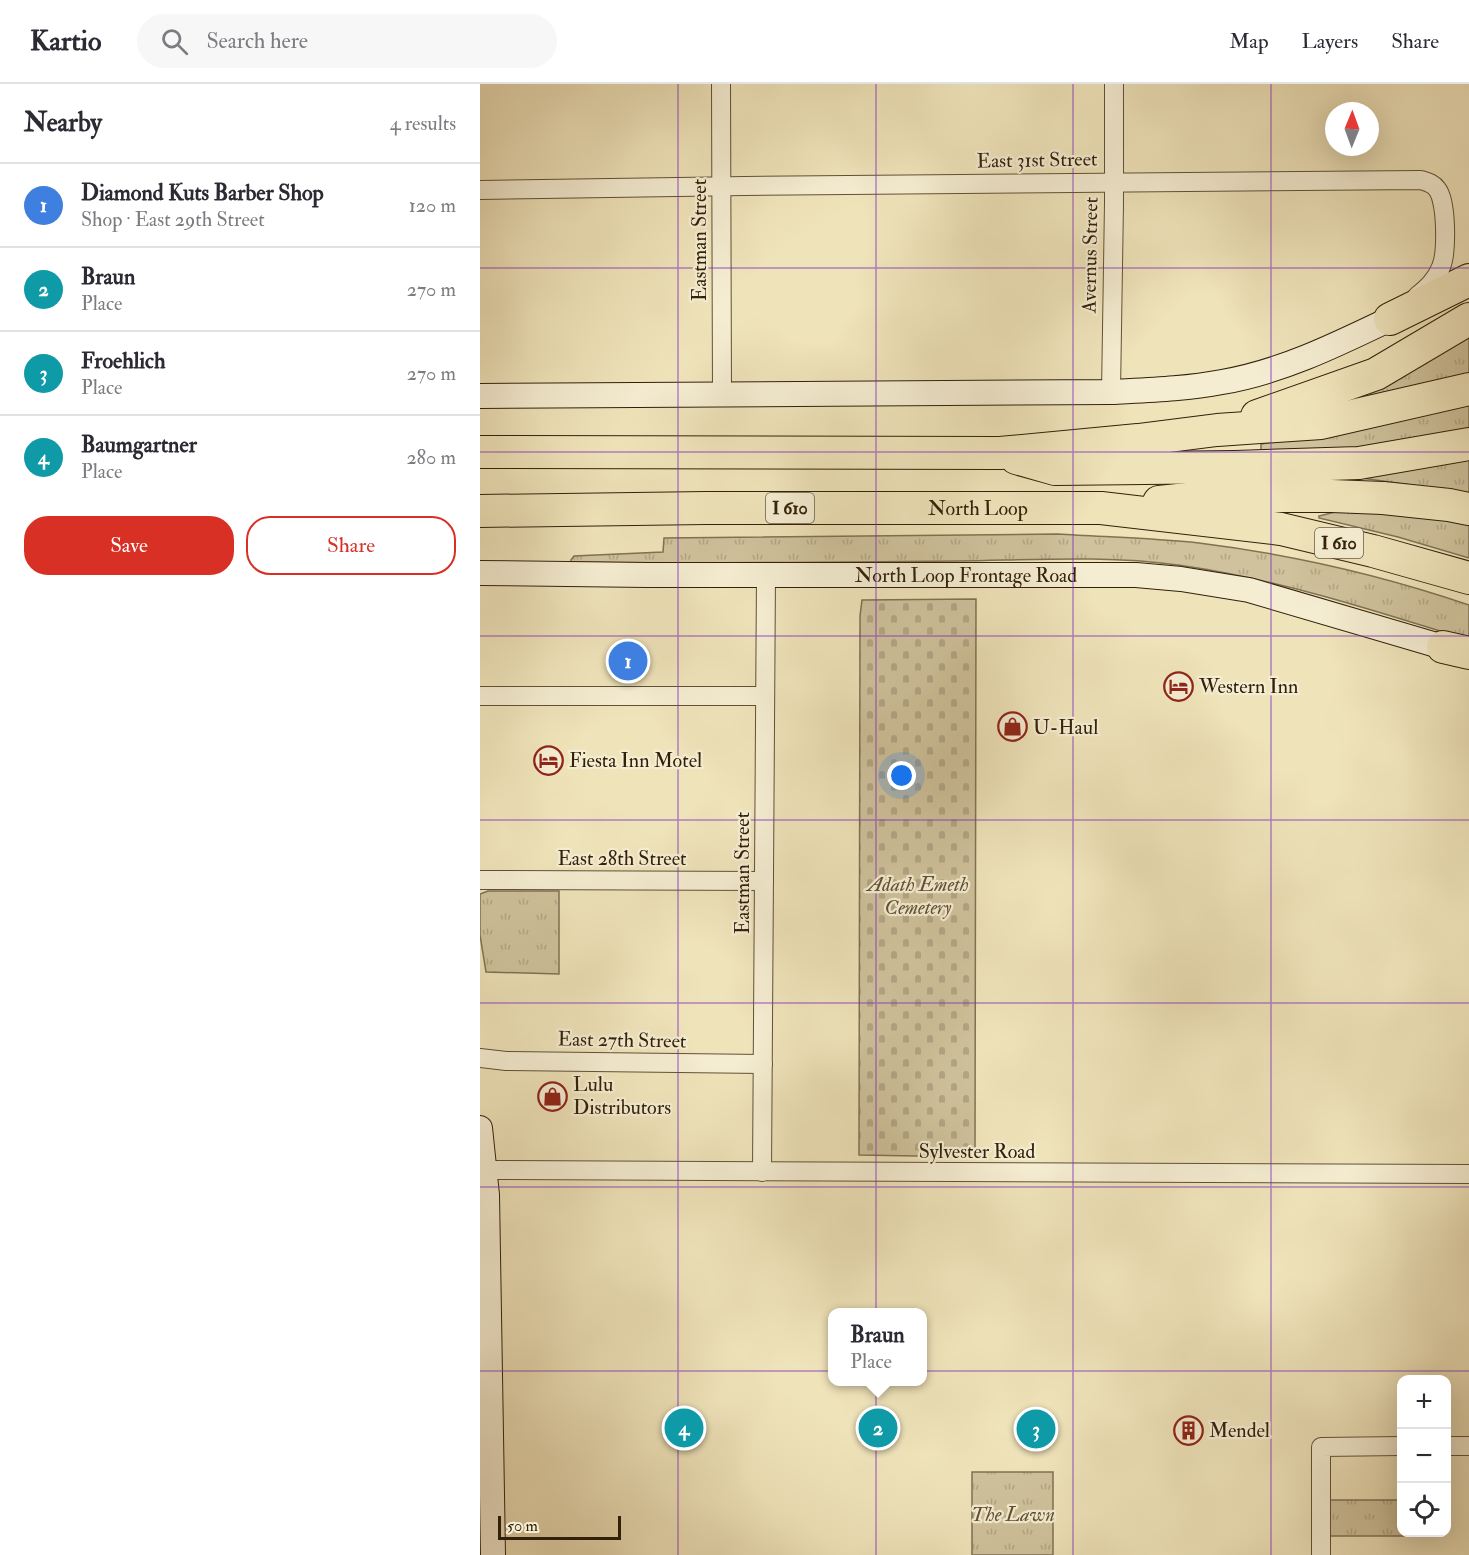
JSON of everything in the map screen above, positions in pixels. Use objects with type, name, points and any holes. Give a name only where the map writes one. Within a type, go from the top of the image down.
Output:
[{"type":"highway","points":[[1390,319],[1469,280]]},
{"type":"highway","points":[[1217,430],[1376,374],[1469,319]]},
{"type":"highway","points":[[480,452],[1000,453],[1217,430],[1321,423],[1469,389]]},
{"type":"highway","points":[[1000,453],[1054,469],[1212,467],[1359,463],[1469,444]]},
{"type":"highway","points":[[1101,508],[1217,496],[1332,496],[1383,498],[1469,509]]},
{"type":"highway","name":"North Loop","points":[[480,511],[706,508],[1101,508],[1281,529],[1373,551],[1466,578]]},
{"type":"main road","points":[[480,396],[1111,392],[1188,387],[1223,382],[1323,352],[1390,319]]},
{"type":"main road","name":"North Loop Frontage Road","points":[[480,573],[1136,575],[1181,579],[1249,590],[1316,608],[1460,654]]},
{"type":"main road","points":[[480,1128],[486,1170],[484,1240],[486,1426],[493,1555]]},
{"type":"street","name":"Eastman Street","points":[[721,84],[722,395]]},
{"type":"street","name":"Avernus Street","points":[[1111,392],[1114,84]]},
{"type":"street","name":"East 31st Street","points":[[480,190],[1412,180],[1432,184],[1440,194],[1444,210],[1443,261],[1432,282],[1390,319]]},
{"type":"street","name":"Eastman Street","points":[[762,1172],[766,575]]},
{"type":"street","points":[[480,696],[765,696]]},
{"type":"street","name":"East 28th Street","points":[[480,880],[764,881]]},
{"type":"street","name":"East 27th Street","points":[[480,1058],[506,1061],[763,1064]]},
{"type":"street","name":"Sylvester Road","points":[[486,1170],[1469,1174]]},
{"type":"street","points":[[1321,1555],[1321,1447],[1397,1446]]},
{"type":"street","points":[[1451,1446],[1469,1446]]},
{"type":"green space","points":[[1469,329],[1469,373],[1317,408]]},
{"type":"green space","points":[[1469,400],[1469,428],[1332,451],[1225,453],[1261,450],[1261,444],[1326,433]]},
{"type":"green space","points":[[1469,455],[1469,493],[1361,478]]},
{"type":"green space","points":[[1342,508],[1469,520],[1469,558],[1398,537],[1319,518],[1319,516],[1339,511]]},
{"type":"green space","points":[[1058,534],[1199,543],[1267,553],[1370,576],[1469,605],[1469,640],[1289,587],[1215,571],[1151,562],[1069,559],[765,563],[571,562],[574,556],[663,552],[664,538]]},
{"type":"green space","name":"Adath Emeth Cemetery","points":[[976,599],[975,1157],[859,1155],[860,616],[862,600]]},
{"type":"green space","points":[[488,891],[559,891],[559,974],[486,972],[480,935],[480,894]]},
{"type":"green space","name":"The Lawn","points":[[972,1472],[1053,1472],[1053,1555],[972,1555]]},
{"type":"green space","points":[[1330,1500],[1397,1500],[1397,1536],[1330,1536]]},
{"type":"place","name":"Diamond Kuts Barber Shop","points":[[628,661]]},
{"type":"place","name":"Western Inn","points":[[1178,686]]},
{"type":"place","name":"U-Haul","points":[[1012,727]]},
{"type":"place","name":"Fiesta Inn Motel","points":[[548,760]]},
{"type":"place","name":"Lulu Distributors","points":[[552,1096]]},
{"type":"place","name":"Baumgartner","points":[[684,1428]]},
{"type":"place","name":"Braun","points":[[878,1428]]},
{"type":"place","name":"Froehlich","points":[[1036,1429]]},
{"type":"place","name":"Mendel","points":[[1188,1430]]}]
